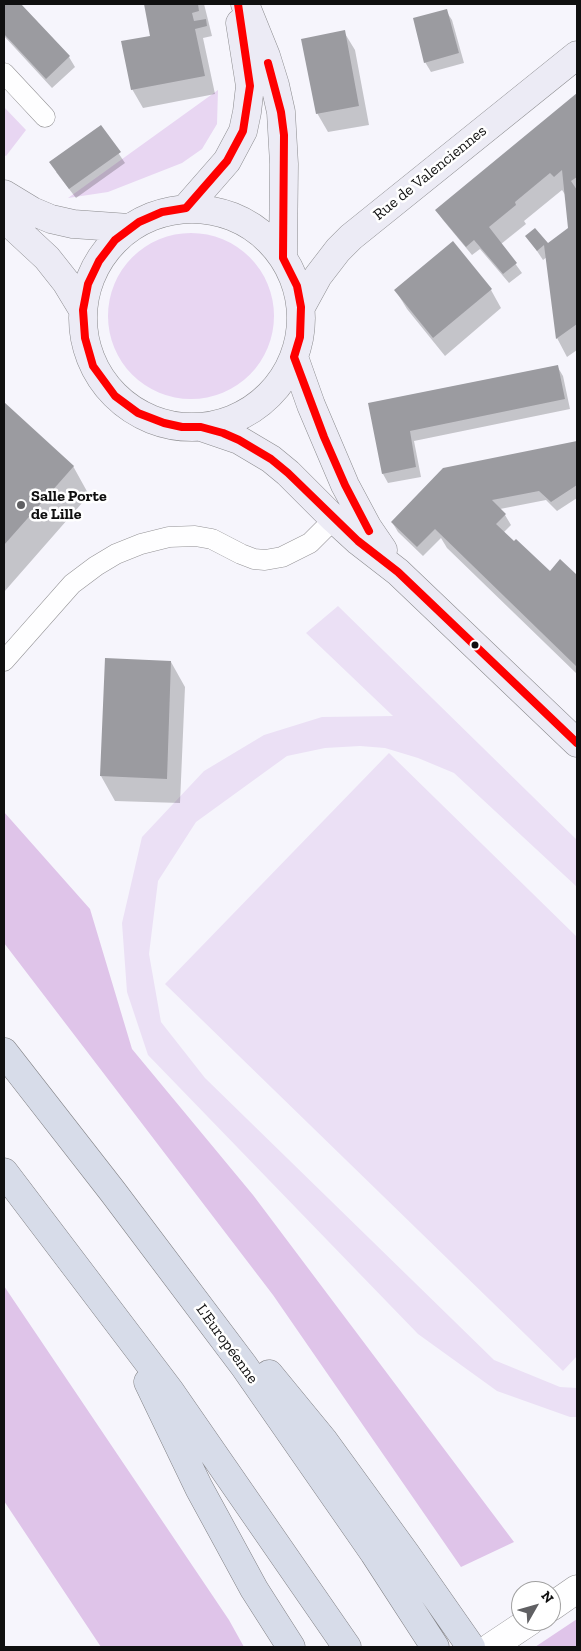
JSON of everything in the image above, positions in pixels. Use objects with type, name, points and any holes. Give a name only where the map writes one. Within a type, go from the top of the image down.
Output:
[{"type":"highway","name":"L'Européenne","points":[[4,1052],[178,1276],[316,1469],[403,1596],[435,1647]]},
{"type":"highway","points":[[4,1172],[176,1399],[341,1638]]},
{"type":"highway","points":[[178,1276],[242,1344],[324,1441],[471,1647]]},
{"type":"highway","points":[[120,1324],[199,1488],[254,1589],[291,1647]]},
{"type":"main road","points":[[186,208],[227,160],[243,131],[250,86],[238,4]]},
{"type":"main road","points":[[245,4],[266,56],[281,112],[284,164],[283,258]]},
{"type":"main road","name":"Rue de Valenciennes","points":[[301,307],[318,276],[350,238],[577,55]]},
{"type":"main road","points":[[4,194],[32,211],[51,219],[73,224],[129,228]]},
{"type":"main road","points":[[186,208],[212,210],[229,215],[245,222],[266,237],[283,258],[297,286],[301,307],[300,337],[294,357],[282,380],[271,394],[258,406],[226,422],[201,427],[182,427],[155,420],[138,413],[115,396],[98,374],[90,357],[85,338],[83,310],[94,268],[109,246],[129,228],[145,219],[162,212],[186,208]]},
{"type":"main road","points":[[4,218],[52,265],[66,282],[83,310]]},
{"type":"main road","points":[[294,357],[311,405],[345,486],[368,528],[398,572]]},
{"type":"main road","points":[[201,427],[239,440],[271,459],[288,473],[358,541],[398,572],[577,743]]},
{"type":"street","points":[[561,1599],[577,1589]]},
{"type":"street","points":[[491,1647],[515,1631]]},
{"type":"lane","points":[[4,73],[45,117]]},
{"type":"lane","points":[[4,661],[72,584],[116,554],[159,539],[195,536],[212,539],[240,554],[265,560],[282,557],[310,543],[334,519]]},
{"type":"shaded area","points":[[218,90],[217,124],[202,149],[182,163],[108,192],[68,198]]},
{"type":"shaded area","points":[[4,107],[26,130],[6,156],[4,155]]},
{"type":"shaded area","points":[[191,233],[215,237],[230,243],[255,264],[264,277],[270,292],[274,316],[270,340],[264,355],[243,380],[230,389],[215,395],[191,399],[167,395],[152,389],[127,368],[118,355],[112,340],[108,316],[112,292],[118,277],[139,252],[152,243],[167,237]]},
{"type":"shaded area","points":[[338,606],[577,840],[577,887],[454,773],[418,758],[385,748],[360,746],[325,748],[287,756],[196,822],[158,881],[149,954],[161,1022],[205,1078],[494,1360],[560,1387],[577,1388],[577,1417],[570,1417],[497,1391],[418,1334],[148,1055],[127,992],[122,923],[142,837],[204,771],[264,735],[322,717],[393,716],[306,633]]},
{"type":"shaded area","points":[[389,753],[577,937],[577,1356],[563,1371],[165,984]]},
{"type":"shaded area","points":[[4,812],[90,909],[132,1049],[253,1195],[514,1542],[461,1567],[273,1295],[4,943]]},
{"type":"shaded area","points":[[4,1286],[229,1620],[244,1647],[101,1647],[4,1501]]},
{"type":"shaded area","points":[[577,1619],[577,1647],[535,1647],[561,1631]]},
{"type":"building","points":[[4,4],[21,4],[70,56],[46,79],[4,34]]},
{"type":"building","points":[[144,4],[198,4],[199,11],[192,13],[194,21],[206,19],[207,26],[195,29],[205,76],[131,90],[121,41],[150,36]]},
{"type":"building","points":[[447,9],[459,53],[424,63],[413,18]]},
{"type":"building","points":[[345,30],[359,106],[316,114],[301,39]]},
{"type":"building","points":[[577,93],[577,177],[571,181],[577,190],[577,324],[556,339],[544,245],[537,251],[525,236],[535,228],[548,243],[568,228],[562,170],[554,177],[550,173],[489,227],[517,263],[503,274],[474,240],[466,247],[435,210]]},
{"type":"building","points":[[101,125],[121,152],[69,189],[49,162]]},
{"type":"building","points":[[453,241],[492,289],[433,338],[394,290]]},
{"type":"building","points":[[558,365],[565,399],[410,431],[416,467],[382,474],[368,403]]},
{"type":"building","name":"Salle Porte de Lille","points":[[4,402],[74,466],[4,545]]},
{"type":"building","points":[[577,441],[577,485],[551,502],[539,491],[492,500],[506,514],[496,524],[514,541],[516,539],[550,571],[560,559],[577,575],[577,667],[435,529],[417,547],[391,522],[443,468]]},
{"type":"building","points":[[105,658],[171,661],[167,779],[100,776]]},
{"type":"transit line","points":[[238,4],[250,86],[243,131],[227,161],[186,208],[162,212],[139,222],[115,240],[99,261],[88,284],[83,310],[85,338],[93,366],[115,396],[138,413],[164,423],[182,427],[201,427],[223,433],[271,459],[358,541],[398,572],[577,743]]},
{"type":"transit line","points":[[268,63],[281,112],[284,135],[283,258],[297,286],[301,307],[300,337],[294,357],[324,437],[345,485],[369,531]]},
{"type":"place","name":"Salle Porte de Lille","points":[[21,505]]}]
